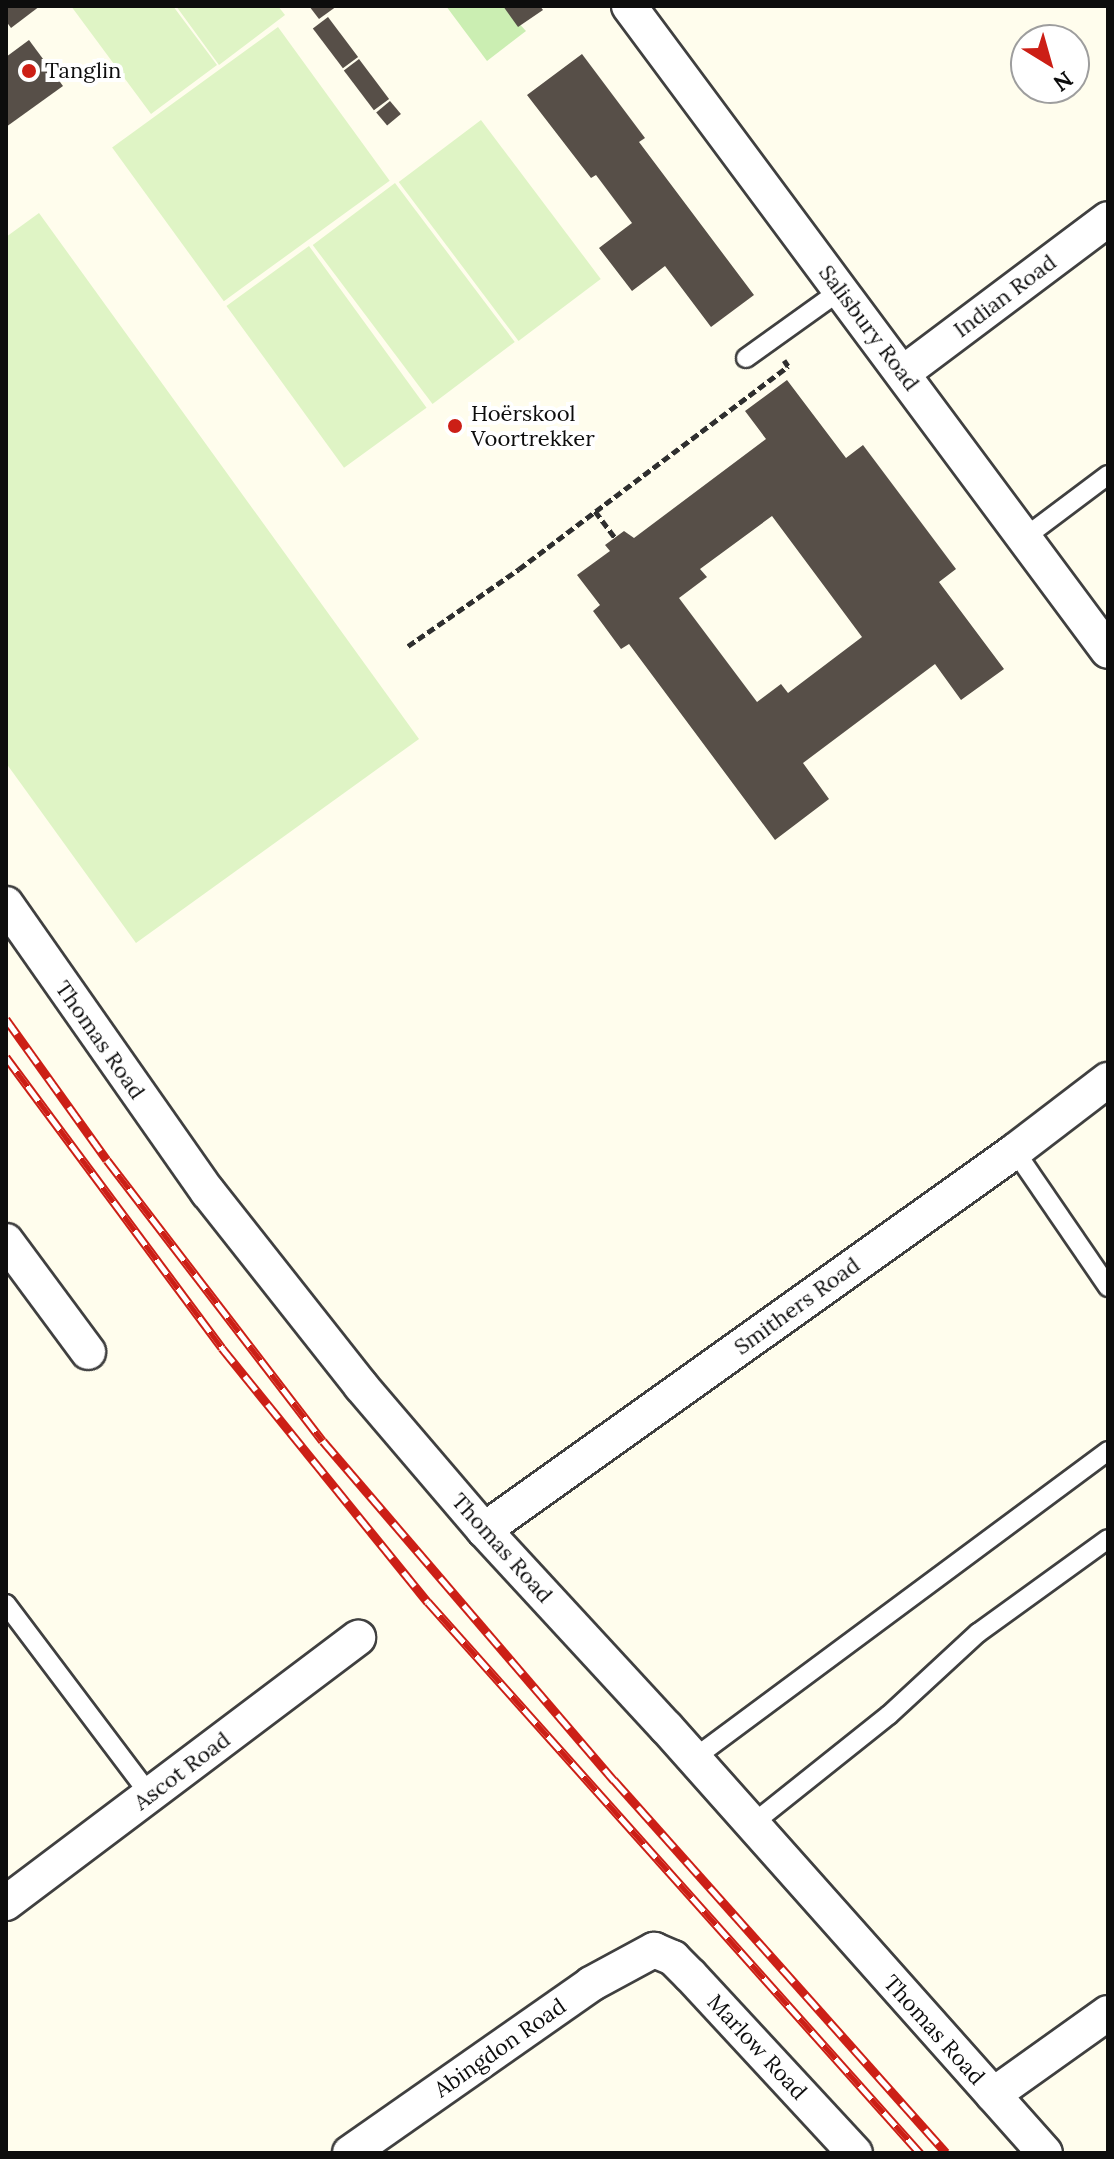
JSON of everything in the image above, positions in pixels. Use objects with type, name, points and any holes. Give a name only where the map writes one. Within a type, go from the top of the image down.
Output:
[{"type":"street","name":"Salisbury Road","points":[[629,6],[1108,651]]},
{"type":"street","name":"Indian Road","points":[[903,373],[1108,219]]},
{"type":"street","name":"Thomas Road","points":[[6,904],[208,1192],[361,1386],[484,1530],[1045,2153]]},
{"type":"street","name":"Smithers Road","points":[[484,1530],[1015,1151],[1108,1080]]},
{"type":"street","points":[[6,1241],[88,1352]]},
{"type":"street","name":"Ascot Road","points":[[6,1903],[358,1638]]},
{"type":"street","name":"Abingdon Road","points":[[350,2153],[591,1984],[654,1950]]},
{"type":"street","name":"Marlow Road","points":[[654,1950],[673,1958],[682,1967],[855,2153]]},
{"type":"street","points":[[993,2095],[1108,2013]]},
{"type":"lane","points":[[746,358],[841,290]]},
{"type":"lane","points":[[1024,538],[1108,475]]},
{"type":"lane","points":[[1015,1151],[1108,1287]]},
{"type":"lane","points":[[693,1759],[1108,1451]]},
{"type":"lane","points":[[751,1825],[889,1715],[978,1633],[1108,1539]]},
{"type":"lane","points":[[6,1604],[150,1795]]},
{"type":"path","points":[[408,646],[788,366],[769,340]]},
{"type":"path","points":[[595,511],[615,538]]},
{"type":"green space","points":[[71,6],[173,6],[217,65],[151,114]]},
{"type":"green space","points":[[176,6],[278,6],[285,15],[219,65]]},
{"type":"green space","points":[[446,6],[503,6],[526,31],[487,61]]},
{"type":"green space","points":[[278,27],[390,181],[224,301],[112,147]]},
{"type":"green space","points":[[481,120],[601,279],[519,341],[399,182]]},
{"type":"green space","points":[[395,183],[515,342],[433,404],[313,245]]},
{"type":"green space","points":[[39,213],[419,739],[136,943],[6,763],[6,237]]},
{"type":"green space","points":[[309,246],[427,408],[344,468],[226,306]]},
{"type":"building","points":[[6,6],[40,6],[11,28],[6,21]]},
{"type":"building","points":[[309,6],[337,6],[319,19]]},
{"type":"building","points":[[503,6],[540,6],[543,10],[518,27]]},
{"type":"building","points":[[328,17],[358,57],[343,68],[313,28]]},
{"type":"building","name":"Tanglin","points":[[29,40],[63,86],[6,127],[6,57]]},
{"type":"building","points":[[582,54],[645,138],[639,142],[754,295],[711,327],[665,266],[632,291],[599,248],[632,223],[596,175],[591,178],[527,95]]},
{"type":"building","points":[[359,59],[389,99],[374,110],[344,70]]},
{"type":"building","points":[[390,101],[401,114],[387,126],[376,113]]},
{"type":"building","points":[[787,380],[846,458],[863,445],[956,569],[939,582],[1004,669],[961,700],[935,664],[803,763],[829,799],[775,840],[629,644],[621,649],[593,611],[600,605],[577,575],[610,551],[605,545],[624,531],[634,538],[766,439],[745,411]],"holes":[[[772,516],[862,637],[788,693],[781,684],[757,702],[679,598],[707,577],[700,569]]]},
{"type":"railway","points":[[6,1019],[107,1160],[323,1441],[614,1780],[946,2153]]},
{"type":"railway","points":[[6,1057],[222,1348],[428,1602],[920,2153]]},
{"type":"place","name":"Tanglin","points":[[29,71]]},
{"type":"place","name":"Hoërskool Voortrekker","points":[[455,426]]}]
